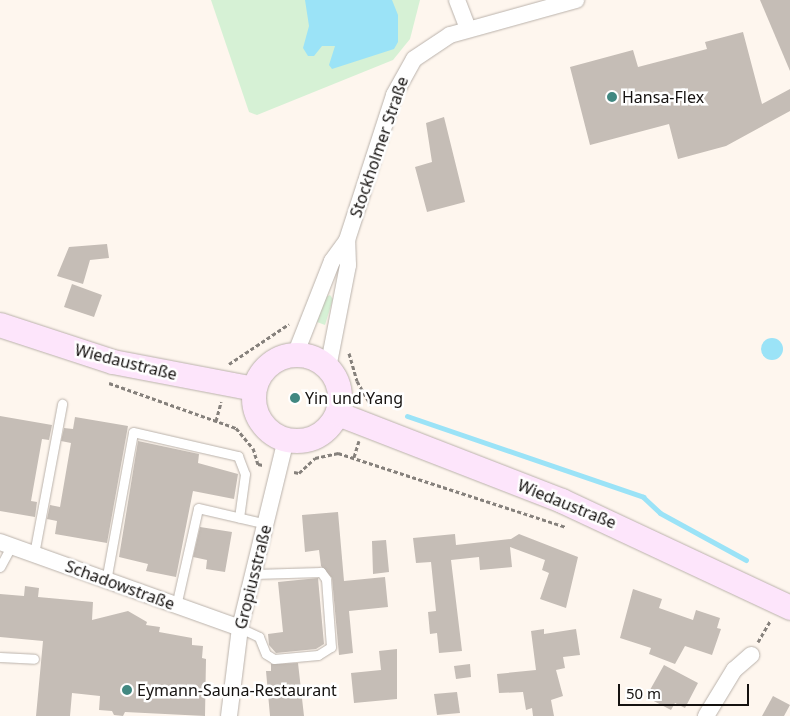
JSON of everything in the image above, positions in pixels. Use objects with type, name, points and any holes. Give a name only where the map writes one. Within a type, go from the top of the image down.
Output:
[{"type":"main road","name":"Wiedaustraße","points":[[0,325],[113,362],[254,389]]},
{"type":"main road","points":[[295,355],[309,357],[328,368],[338,385],[338,414],[317,437],[298,442],[274,435],[257,415],[254,389],[269,365],[295,355]]},
{"type":"main road","name":"Wiedaustraße","points":[[338,414],[570,505],[782,606]]},
{"type":"street","points":[[457,0],[468,29]]},
{"type":"street","name":"Stockholmer Straße","points":[[295,355],[332,261],[347,240],[394,95],[407,70],[435,42],[468,29],[576,0]]},
{"type":"street","name":"Stockholmer Straße","points":[[328,368],[348,265],[347,240]]},
{"type":"street","name":"Gropiusstraße","points":[[229,716],[240,628],[281,470],[286,440]]},
{"type":"street","name":"Schadowstraße","points":[[6,544],[240,628]]},
{"type":"street","points":[[706,716],[734,670],[751,655]]},
{"type":"lane","points":[[34,554],[62,404]]},
{"type":"lane","points":[[106,580],[133,432],[238,456],[245,474],[239,518]]},
{"type":"lane","points":[[176,606],[198,508],[266,524]]},
{"type":"lane","points":[[0,567],[6,544]]},
{"type":"lane","points":[[240,628],[259,637],[266,654],[274,660],[318,655],[331,647],[326,579],[321,572],[254,574]]},
{"type":"lane","points":[[0,657],[34,659]]},
{"type":"path","points":[[216,420],[245,435],[258,464],[299,473],[315,458],[338,453],[569,528]]},
{"type":"path","points":[[751,655],[782,606]]},
{"type":"green space","points":[[211,0],[420,0],[410,39],[393,60],[257,115],[249,112]]},
{"type":"green space","points":[[330,295],[333,299],[325,325],[317,322],[326,297]]},
{"type":"water","points":[[305,0],[392,0],[398,15],[398,42],[394,49],[332,69],[329,65],[335,46],[322,46],[314,56],[308,56],[303,48],[309,26]]},
{"type":"water","points":[[772,338],[780,341],[783,349],[780,357],[772,360],[764,357],[761,349],[764,341]]},
{"type":"building","points":[[760,0],[790,0],[790,71]]},
{"type":"building","points":[[743,32],[762,104],[790,89],[790,111],[726,146],[678,159],[669,124],[590,145],[570,67],[633,50],[638,67],[707,49],[705,42]]},
{"type":"building","points":[[444,117],[465,202],[427,212],[415,167],[432,162],[426,123]]},
{"type":"building","points":[[107,244],[109,258],[90,260],[83,284],[57,276],[69,247]]},
{"type":"building","points":[[72,284],[102,295],[94,317],[64,307]]},
{"type":"building","points":[[0,416],[52,425],[49,440],[42,439],[31,501],[37,502],[35,517],[0,511]]},
{"type":"building","points":[[75,417],[128,426],[107,543],[55,534],[57,521],[47,519],[50,505],[60,507],[71,443],[61,441],[64,428],[73,429]]},
{"type":"building","points":[[138,441],[199,454],[198,463],[238,474],[234,499],[193,491],[176,577],[146,571],[148,564],[119,557]]},
{"type":"building","points":[[338,512],[344,581],[385,577],[388,607],[349,611],[353,653],[339,655],[332,578],[321,566],[319,550],[305,552],[302,515]]},
{"type":"building","points":[[200,527],[232,532],[225,572],[206,569],[207,560],[193,557]]},
{"type":"building","points":[[455,534],[456,545],[511,539],[519,534],[578,557],[566,608],[540,599],[549,573],[542,570],[545,560],[510,547],[512,567],[480,570],[479,557],[451,560],[462,651],[439,653],[437,633],[430,634],[428,612],[436,611],[431,562],[416,563],[413,538]]},
{"type":"building","points":[[386,540],[389,572],[373,574],[372,541]]},
{"type":"building","points":[[318,578],[324,644],[316,649],[276,653],[269,645],[268,634],[283,632],[278,582]]},
{"type":"building","points":[[25,586],[39,588],[38,597],[93,602],[92,620],[128,611],[147,622],[146,625],[160,627],[159,632],[192,638],[192,645],[203,646],[202,658],[206,659],[205,716],[125,712],[123,716],[114,715],[112,711],[99,710],[100,696],[72,693],[70,716],[36,716],[43,641],[0,637],[0,594],[24,596]]},
{"type":"building","points":[[633,589],[662,599],[659,608],[693,620],[696,610],[720,618],[717,628],[721,629],[712,655],[685,646],[675,664],[649,654],[651,648],[620,638]]},
{"type":"building","points":[[544,629],[544,634],[576,629],[580,655],[563,657],[565,668],[556,670],[563,696],[551,700],[554,716],[533,716],[532,708],[526,710],[523,692],[499,693],[497,674],[536,670],[531,631]]},
{"type":"building","points":[[397,649],[397,699],[354,703],[351,673],[381,670],[379,651]]},
{"type":"building","points":[[298,663],[304,716],[270,716],[266,671],[271,671],[271,664]]},
{"type":"building","points":[[470,664],[471,677],[456,679],[454,666]]},
{"type":"building","points":[[664,665],[698,683],[685,708],[675,703],[671,710],[646,697]]},
{"type":"building","points":[[457,692],[460,713],[437,715],[434,694]]},
{"type":"building","points":[[773,696],[790,705],[784,716],[762,716]]},
{"type":"waterway","points":[[407,416],[643,497],[660,513],[746,560]]},
{"type":"place","name":"Hansa-Flex","points":[[612,97]]},
{"type":"place","name":"Yin und Yang","points":[[295,398]]},
{"type":"place","name":"Eymann-Sauna-Restaurant","points":[[127,690]]}]
